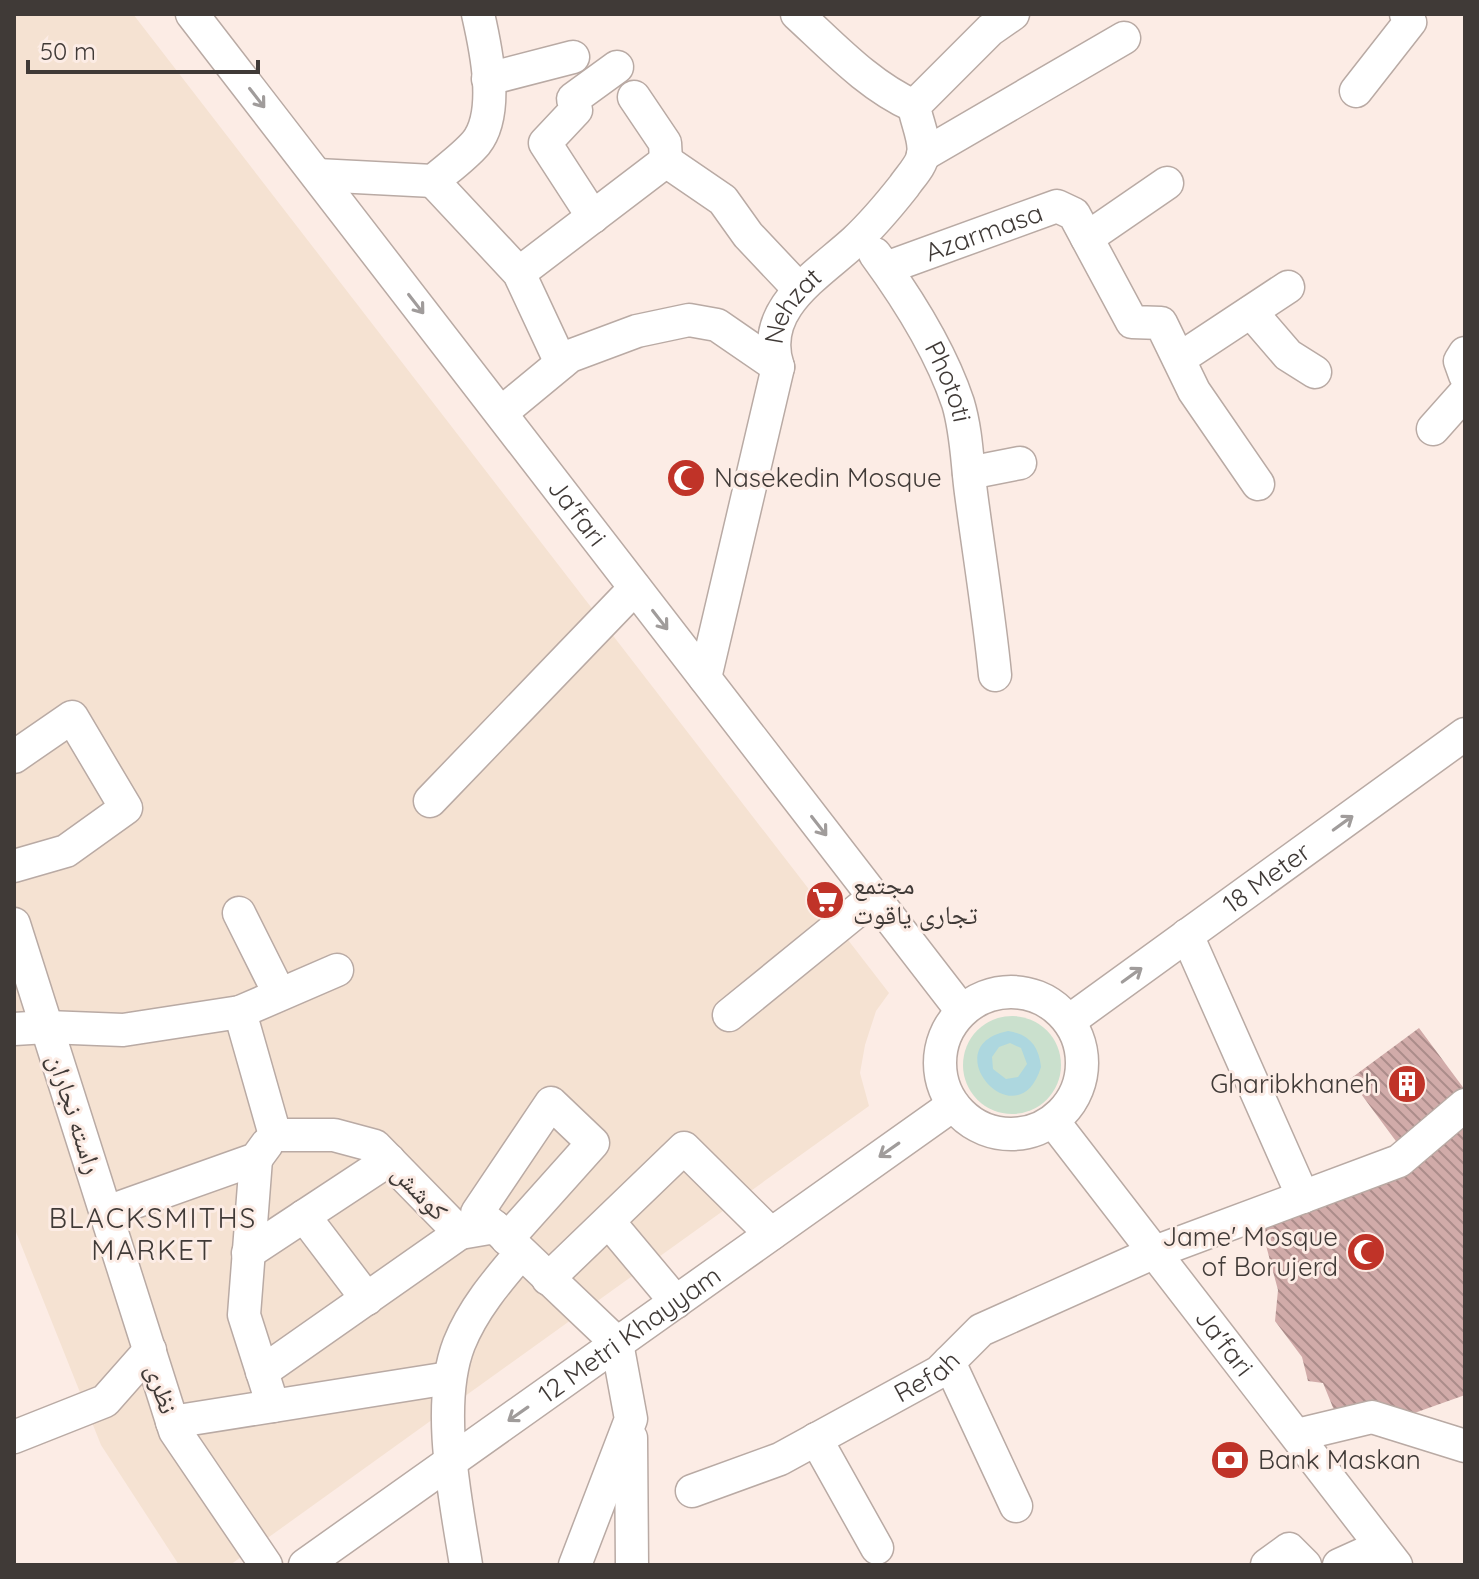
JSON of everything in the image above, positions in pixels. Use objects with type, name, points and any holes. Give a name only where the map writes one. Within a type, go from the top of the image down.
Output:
[{"type":"street","name":"Ja'fari","points":[[192,14],[962,1011]]},
{"type":"street","points":[[433,181],[477,142],[488,119],[487,54],[478,14]]},
{"type":"street","points":[[797,14],[850,63],[893,97],[914,106]]},
{"type":"street","points":[[914,106],[990,30],[1013,14]]},
{"type":"street","points":[[1356,91],[1410,22],[1406,14]]},
{"type":"street","points":[[914,106],[923,155],[1124,38]]},
{"type":"street","points":[[488,79],[573,57]]},
{"type":"street","points":[[593,217],[545,143],[576,110],[573,99],[617,67]]},
{"type":"street","points":[[634,97],[665,143],[666,161]]},
{"type":"street","name":"Nehzat","points":[[705,678],[778,367],[773,353],[775,326],[799,289],[862,235],[892,201],[923,155]]},
{"type":"street","points":[[519,273],[666,161]]},
{"type":"street","points":[[666,161],[723,200],[748,235],[799,289]]},
{"type":"street","points":[[317,175],[433,181],[519,273],[561,363]]},
{"type":"street","points":[[1087,238],[1167,183]]},
{"type":"street","name":"Azarmasa","points":[[886,268],[1057,206],[1074,214],[1132,322],[1161,323],[1179,359]]},
{"type":"street","name":"Phototi","points":[[862,235],[886,268],[937,354],[957,402],[967,440],[995,675]]},
{"type":"street","points":[[1258,484],[1194,391],[1179,359],[1288,287]]},
{"type":"street","points":[[1251,312],[1288,355],[1315,372]]},
{"type":"street","points":[[501,413],[570,356],[637,331],[689,320],[717,325],[778,367]]},
{"type":"street","points":[[1465,353],[1460,361],[1465,375]]},
{"type":"street","points":[[1433,429],[1465,393]]},
{"type":"street","points":[[969,473],[1020,463]]},
{"type":"street","points":[[430,801],[635,588]]},
{"type":"street","points":[[14,757],[72,717],[126,808],[66,851],[14,866]]},
{"type":"street","name":"18 Meter","points":[[1069,1021],[1465,734]]},
{"type":"street","points":[[729,1015],[874,897]]},
{"type":"street","points":[[239,913],[279,993]]},
{"type":"street","name":"راسته نجاران","points":[[14,924],[150,1350]]},
{"type":"street","points":[[1187,935],[1303,1197]]},
{"type":"street","points":[[14,1029],[123,1030],[240,1012],[337,970]]},
{"type":"street","points":[[1017,992],[1037,996],[1055,1006],[1069,1021],[1079,1041],[1083,1063],[1080,1085],[1070,1105],[1053,1121],[1033,1132],[1012,1135],[990,1132],[970,1122],[953,1105],[944,1088],[940,1067],[941,1047],[949,1027],[962,1011],[979,999],[998,993],[1017,992]]},
{"type":"street","points":[[240,1012],[265,1147],[248,1253],[244,1315],[273,1406]]},
{"type":"street","name":"12 Metri Khayyam","points":[[305,1565],[953,1105]]},
{"type":"street","name":"Refah","points":[[692,1491],[780,1459],[939,1372],[981,1330],[1155,1252],[1399,1161],[1465,1105]]},
{"type":"street","name":"Ja'fari","points":[[1053,1121],[1389,1555]]},
{"type":"street","name":"کوشش","points":[[107,1212],[265,1147],[334,1135],[375,1146],[389,1160],[492,1233],[548,1279],[617,1343]]},
{"type":"street","points":[[548,1279],[684,1148],[771,1234]]},
{"type":"street","points":[[248,1253],[389,1160]]},
{"type":"street","points":[[304,1216],[367,1299]]},
{"type":"street","points":[[609,1222],[676,1302]]},
{"type":"street","points":[[262,1372],[367,1299],[492,1233]]},
{"type":"street","points":[[466,1565],[450,1462],[449,1378],[459,1345],[486,1293],[492,1233]]},
{"type":"street","points":[[617,1343],[631,1419],[632,1565]]},
{"type":"street","name":"نظری","points":[[150,1350],[175,1431],[266,1565]]},
{"type":"street","name":"نظری","points":[[14,1437],[105,1401],[150,1350]]},
{"type":"street","points":[[949,1362],[1016,1506]]},
{"type":"street","points":[[172,1422],[449,1378]]},
{"type":"street","points":[[1297,1435],[1372,1417],[1465,1446]]},
{"type":"street","points":[[575,1565],[631,1419]]},
{"type":"street","points":[[816,1439],[877,1548]]},
{"type":"street","points":[[1267,1565],[1289,1549],[1305,1565]]},
{"type":"street","points":[[1339,1565],[1389,1555]]},
{"type":"shaded area","points":[[14,14],[133,14],[889,993],[876,1011],[860,1073],[869,1106],[230,1565],[179,1565],[101,1445],[14,1227]]},
{"type":"green space","points":[[1012,1016],[1031,1020],[1047,1030],[1057,1046],[1061,1065],[1057,1084],[1047,1100],[1031,1110],[1012,1114],[993,1110],[977,1100],[967,1084],[963,1065],[967,1046],[977,1030],[993,1020]]},
{"type":"water","points":[[1008,1031],[1032,1042],[1041,1067],[1030,1088],[1015,1096],[1000,1093],[987,1083],[979,1069],[978,1054],[987,1040]],"holes":[[[1010,1043],[1021,1048],[1027,1064],[1018,1077],[1006,1079],[993,1069],[992,1057],[999,1047]]]},
{"type":"building","name":"Gharibkhaneh","points":[[1419,1028],[1465,1090],[1401,1148],[1350,1079]]},
{"type":"building","name":"Jame' Mosque of Borujerd","points":[[1465,1118],[1465,1395],[1406,1416],[1339,1416],[1323,1383],[1308,1381],[1302,1357],[1275,1321],[1278,1290],[1260,1223]]},
{"type":"place","name":"Nasekedin Mosque","points":[[686,478]]},
{"type":"place","name":"مجتمع تجاری یاقوت","points":[[825,900]]},
{"type":"place","name":"Gharibkhaneh","points":[[1407,1084]]},
{"type":"place","name":"Jame' Mosque of Borujerd","points":[[1366,1252]]},
{"type":"place","name":"Bank Maskan","points":[[1230,1460]]},
{"type":"district","name":"BLACKSMITHS MARKET","points":[[153,1234]]}]
